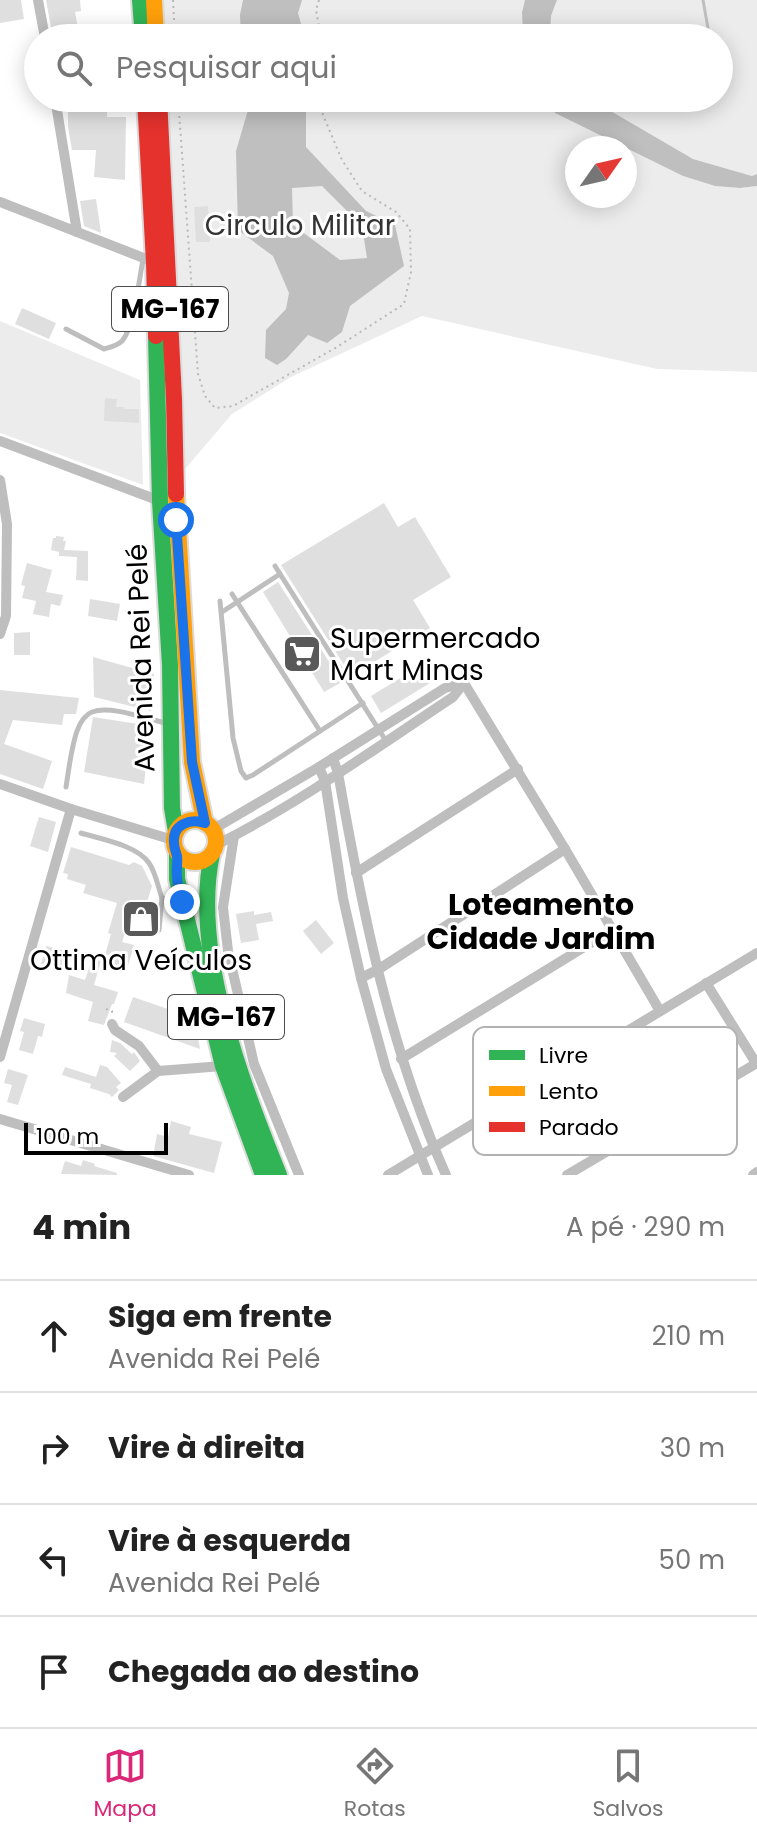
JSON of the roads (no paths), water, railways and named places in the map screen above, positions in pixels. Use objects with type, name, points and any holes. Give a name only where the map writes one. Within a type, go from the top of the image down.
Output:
[{"type":"main road","points":[[140,0],[142,24]]},
{"type":"main road","points":[[154,0],[155,24]]},
{"type":"main road","name":"Avenida Rei Pelé","points":[[146,112],[149,260],[170,665],[172,808],[177,879],[223,1066],[263,1175]]},
{"type":"main road","name":"Avenida Rei Pelé","points":[[160,112],[174,399],[176,520],[192,762],[211,838],[207,871],[207,929],[217,984],[243,1078],[279,1175]]},
{"type":"main road","points":[[189,821],[200,821],[211,838],[207,859],[194,863],[188,861],[175,841],[179,827],[189,821]]},
{"type":"street","points":[[38,0],[42,24]]},
{"type":"street","points":[[57,112],[77,232]]},
{"type":"street","points":[[0,202],[149,260]]},
{"type":"street","points":[[0,441],[160,501]]},
{"type":"street","points":[[0,480],[7,524],[6,616],[0,634]]},
{"type":"street","points":[[211,838],[378,729],[445,688],[464,683]]},
{"type":"street","points":[[211,838],[234,836],[325,781],[453,697],[464,683]]},
{"type":"street","points":[[464,683],[660,1011]]},
{"type":"street","points":[[333,758],[356,873],[401,1059],[446,1175]]},
{"type":"street","points":[[319,767],[325,781],[343,898],[361,978],[386,1069],[428,1175]]},
{"type":"street","points":[[356,873],[518,769]]},
{"type":"street","points":[[0,784],[175,841]]},
{"type":"street","points":[[0,1057],[71,809]]},
{"type":"street","points":[[234,836],[223,907],[228,951],[254,1064],[299,1175]]},
{"type":"street","points":[[361,978],[565,849]]},
{"type":"street","points":[[401,1059],[612,930]]},
{"type":"street","points":[[633,1027],[756,957]]},
{"type":"street","points":[[706,983],[734,1027]]},
{"type":"street","points":[[112,1024],[115,1030],[139,1046],[158,1071]]},
{"type":"street","points":[[737,1032],[757,1063],[737,1075]]},
{"type":"street","points":[[123,1097],[158,1071],[223,1066]]},
{"type":"street","points":[[0,1119],[189,1175]]},
{"type":"street","points":[[388,1175],[473,1123]]},
{"type":"street","points":[[567,1175],[601,1155]]},
{"type":"lane","points":[[66,329],[104,349],[116,346],[128,331],[149,260]]},
{"type":"lane","points":[[275,566],[387,741]]},
{"type":"lane","points":[[222,612],[280,574]]},
{"type":"lane","points":[[232,594],[320,731]]},
{"type":"lane","points":[[220,601],[233,738],[243,776],[253,775],[363,703]]},
{"type":"lane","points":[[66,787],[75,735],[88,713],[113,711],[171,724]]},
{"type":"lane","points":[[81,833],[143,855],[154,870],[162,898],[159,930]]},
{"type":"lane","points":[[162,898],[182,902]]},
{"type":"waterway","points":[[703,0],[707,24]]},
{"type":"place","name":"Supermercado Mart Minas","points":[[302,654]]},
{"type":"place","name":"Ottima Veículos","points":[[141,919]]},
{"type":"district","name":"Loteamento Cidade Jardim","points":[[541,921]]},
{"type":"park label","name":"Circulo Militar","points":[[300,225]]}]
